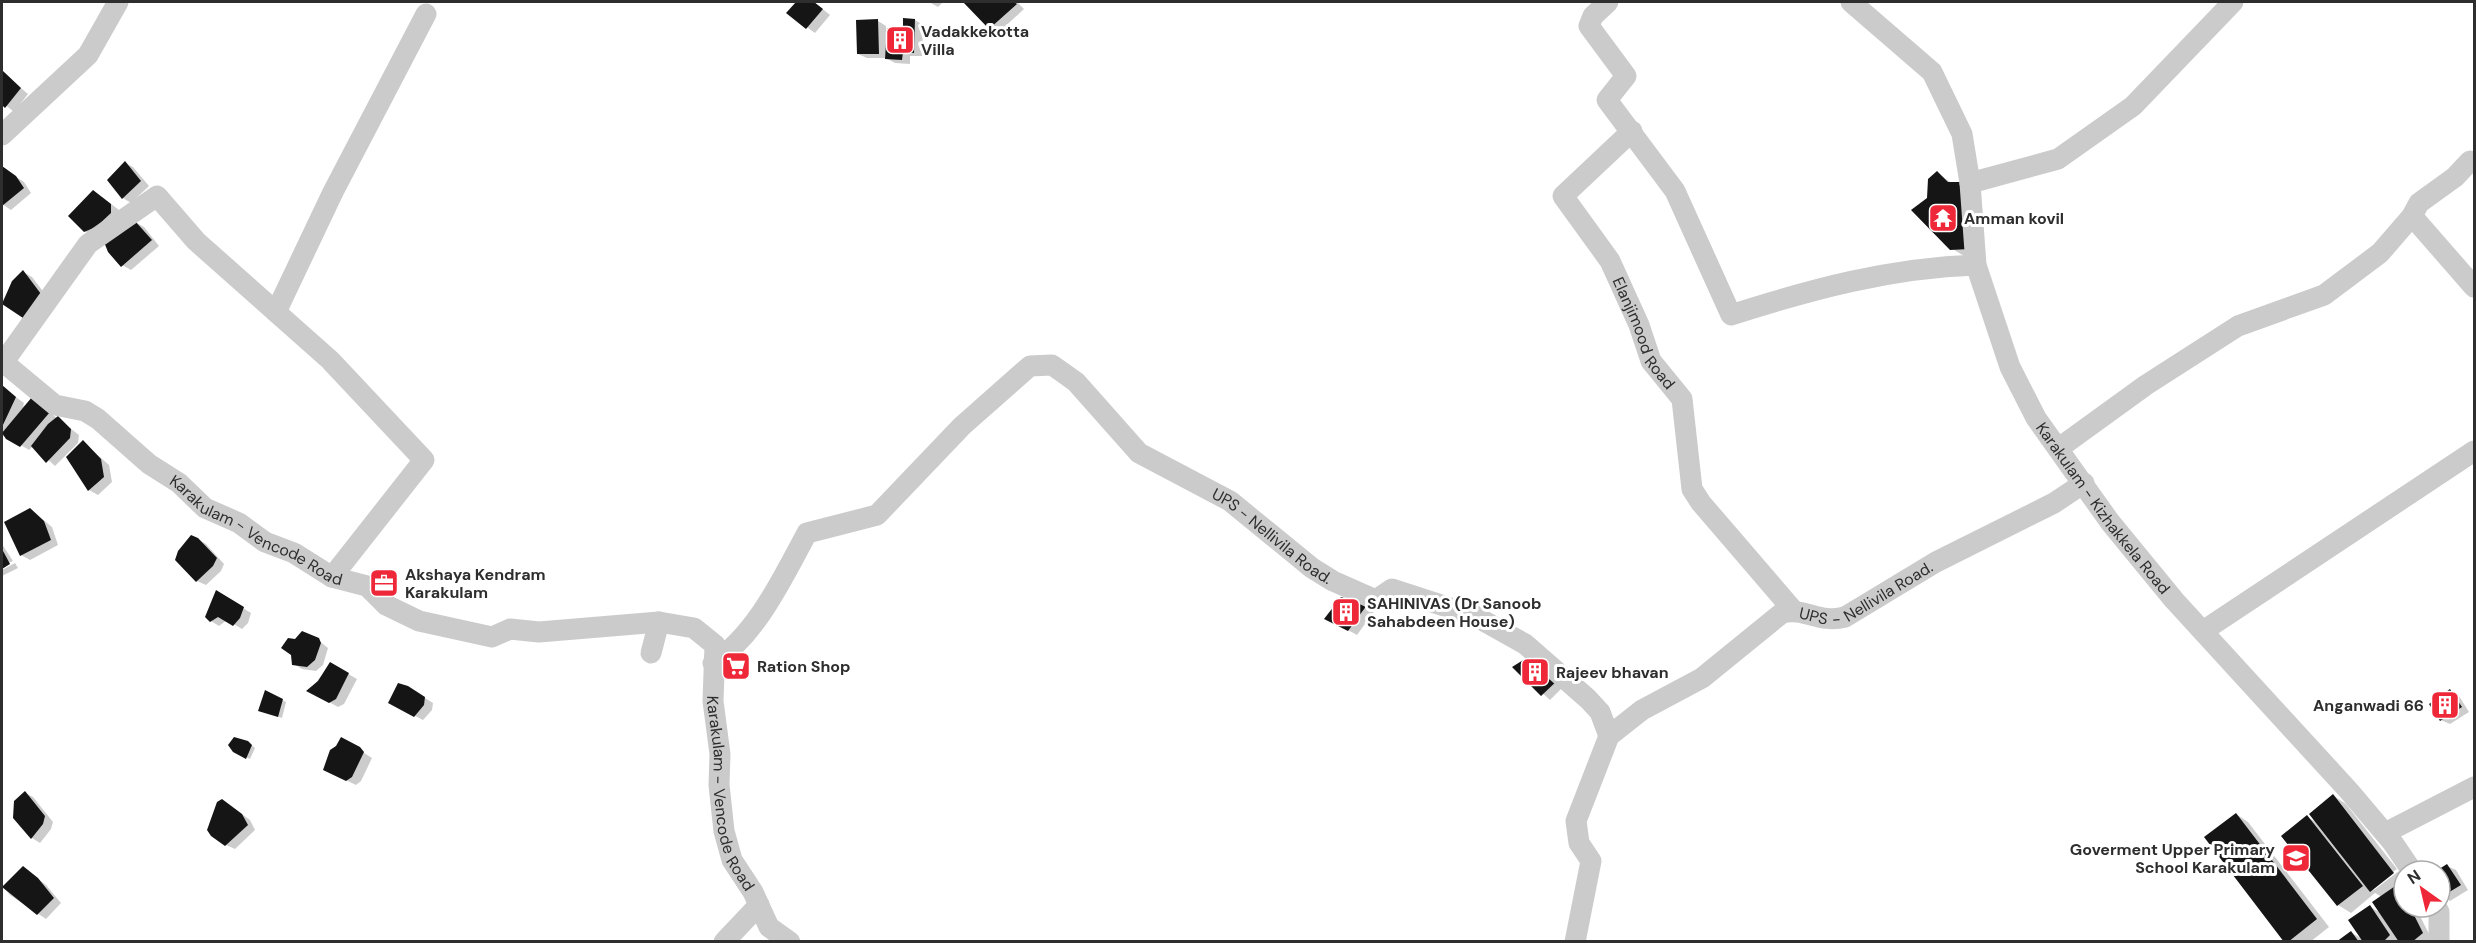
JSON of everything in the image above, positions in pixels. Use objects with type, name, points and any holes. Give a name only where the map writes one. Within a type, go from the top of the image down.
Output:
[{"type":"street","points":[[2,135],[88,55],[118,2]]},
{"type":"street","points":[[1608,2],[1593,16],[1589,26],[1626,76],[1607,100],[1675,191],[1731,315],[1811,290],[1873,276],[1932,267],[1976,265]]},
{"type":"street","name":"Karakulam - Kizhakkela Road","points":[[1851,2],[1932,72],[1962,134],[1970,183],[1976,265],[2010,368],[2036,418],[2110,522],[2203,631],[2295,730],[2385,833],[2403,859]]},
{"type":"street","points":[[1970,183],[2058,159],[2133,106],[2233,2]]},
{"type":"street","points":[[276,312],[333,192],[426,14]]},
{"type":"street","name":"Elanjimood Road","points":[[1632,131],[1563,196],[1610,261],[1639,325],[1651,361],[1682,399],[1691,458],[1692,489],[1701,503],[1793,610]]},
{"type":"street","points":[[2059,448],[2146,385],[2238,326],[2324,295],[2380,253],[2412,216],[2419,203],[2455,177],[2470,161]]},
{"type":"street","points":[[2,362],[88,244],[157,196],[196,241],[330,360],[424,460],[332,577]]},
{"type":"street","points":[[2412,216],[2475,287]]},
{"type":"street","name":"Karakulam - Vencode Road","points":[[2,362],[55,405],[85,411],[98,419],[149,464],[179,483],[205,508],[239,523],[265,543],[294,553],[332,577],[367,586],[386,605],[419,621],[452,626],[492,637],[510,628],[539,632],[659,622],[694,628],[715,645],[713,700],[719,742],[724,831],[732,860],[759,905],[769,927],[790,942]]},
{"type":"street","name":"UPS - Nellivila Road.","points":[[713,663],[733,650],[775,592],[807,533],[877,515],[962,426],[1030,366],[1052,365],[1076,382],[1138,453],[1230,501],[1312,568],[1333,581],[1376,600],[1392,589],[1433,601],[1475,616],[1525,644],[1600,712],[1609,736],[1642,710],[1702,678],[1782,613],[1793,610],[1831,621],[1845,616],[1936,562],[2054,503],[2084,483]]},
{"type":"street","points":[[2203,631],[2475,451]]},
{"type":"street","points":[[651,653],[659,622]]},
{"type":"street","points":[[1575,942],[1591,861],[1579,843],[1576,821],[1609,736]]},
{"type":"street","points":[[2385,833],[2475,787]]},
{"type":"street","points":[[724,942],[759,905]]},
{"type":"street","points":[[2439,919],[2439,942]]},
{"type":"building","points":[[796,2],[814,2],[823,9],[806,29],[786,13]]},
{"type":"building","name":"Vadakkekotta Villa","points":[[963,2],[1014,2],[1017,4],[989,29]]},
{"type":"building","name":"Vadakkekotta Villa","points":[[903,18],[915,19],[914,53],[903,52],[902,60],[885,59],[887,28],[903,29]]},
{"type":"building","name":"Vadakkekotta Villa","points":[[878,19],[879,54],[857,54],[856,20]]},
{"type":"building","points":[[3,71],[21,88],[5,108],[2,105]]},
{"type":"building","points":[[125,161],[141,181],[122,199],[107,180]]},
{"type":"building","points":[[2,166],[16,176],[24,188],[2,206]]},
{"type":"building","name":"Amman kovil","points":[[1937,171],[1948,182],[1967,182],[1970,249],[1950,250],[1911,210],[1927,198],[1928,179]]},
{"type":"building","points":[[93,190],[111,204],[111,213],[96,227],[84,232],[68,216]]},
{"type":"building","points":[[135,221],[152,240],[121,267],[108,252],[104,242]]},
{"type":"building","points":[[23,270],[44,298],[23,318],[2,304],[12,281]]},
{"type":"building","points":[[2,385],[16,397],[2,427]]},
{"type":"building","points":[[32,397],[50,412],[20,447],[6,439],[2,433]]},
{"type":"building","points":[[58,416],[71,429],[70,438],[46,463],[31,446],[48,424]]},
{"type":"building","points":[[83,440],[101,459],[104,477],[88,491],[66,457]]},
{"type":"building","points":[[30,508],[44,521],[51,540],[20,556],[4,522]]},
{"type":"building","points":[[191,535],[198,538],[217,558],[213,566],[196,582],[175,560],[178,551]]},
{"type":"building","points":[[2,549],[10,564],[2,569]]},
{"type":"building","points":[[216,590],[244,607],[240,618],[233,626],[218,617],[210,622],[205,617]]},
{"type":"building","name":"SAHINIVAS (Dr Sanoob Sahabdeen House)","points":[[1341,597],[1367,605],[1348,631],[1324,619]]},
{"type":"building","points":[[302,631],[319,638],[321,643],[315,660],[307,667],[292,665],[291,655],[281,648],[288,638],[295,639]]},
{"type":"building","name":"Rajeev bhavan","points":[[1533,654],[1560,678],[1541,696],[1512,667]]},
{"type":"building","name":"Ration Shop","points":[[744,658],[746,673],[728,675],[726,660]]},
{"type":"building","points":[[330,662],[349,673],[336,699],[329,703],[306,691],[318,681]]},
{"type":"building","points":[[398,683],[408,686],[425,697],[424,705],[414,717],[388,703]]},
{"type":"building","name":"Anganwadi 66","points":[[2450,689],[2462,707],[2440,721],[2429,704]]},
{"type":"building","points":[[265,690],[283,699],[278,717],[258,711]]},
{"type":"building","points":[[234,737],[248,741],[252,745],[246,759],[233,752],[228,745]]},
{"type":"building","points":[[341,737],[360,747],[364,752],[352,777],[346,781],[323,770],[330,750],[336,746]]},
{"type":"building","points":[[25,791],[45,816],[43,824],[31,839],[13,818],[14,801]]},
{"type":"building","points":[[2333,794],[2392,870],[2392,875],[2370,892],[2309,814]]},
{"type":"building","points":[[222,799],[242,814],[248,825],[225,846],[211,836],[207,830],[217,802]]},
{"type":"building","points":[[2236,813],[2317,919],[2288,942],[2284,942],[2204,837]]},
{"type":"building","points":[[2307,815],[2363,886],[2337,906],[2281,836]]},
{"type":"building","points":[[23,866],[38,878],[54,898],[37,915],[2,887]]},
{"type":"building","points":[[2452,872],[2461,885],[2452,890]]},
{"type":"building","points":[[2392,888],[2392,919],[2416,919],[2423,933],[2412,942],[2399,942],[2372,902]]},
{"type":"building","points":[[2370,905],[2390,935],[2383,942],[2363,942],[2348,920]]},
{"type":"building","points":[[2351,931],[2359,942],[2336,942]]},
{"type":"place","name":"Vadakkekotta Villa","points":[[900,40]]},
{"type":"place","name":"Amman kovil","points":[[1943,218]]},
{"type":"place","name":"Akshaya Kendram Karakulam","points":[[384,583]]},
{"type":"place","name":"SAHINIVAS (Dr Sanoob Sahabdeen House)","points":[[1346,612]]},
{"type":"place","name":"Ration Shop","points":[[736,666]]},
{"type":"place","name":"Rajeev bhavan","points":[[1535,672]]},
{"type":"place","name":"Anganwadi 66","points":[[2445,705]]},
{"type":"place","name":"Goverment Upper Primary School Karakulam","points":[[2296,858]]}]
